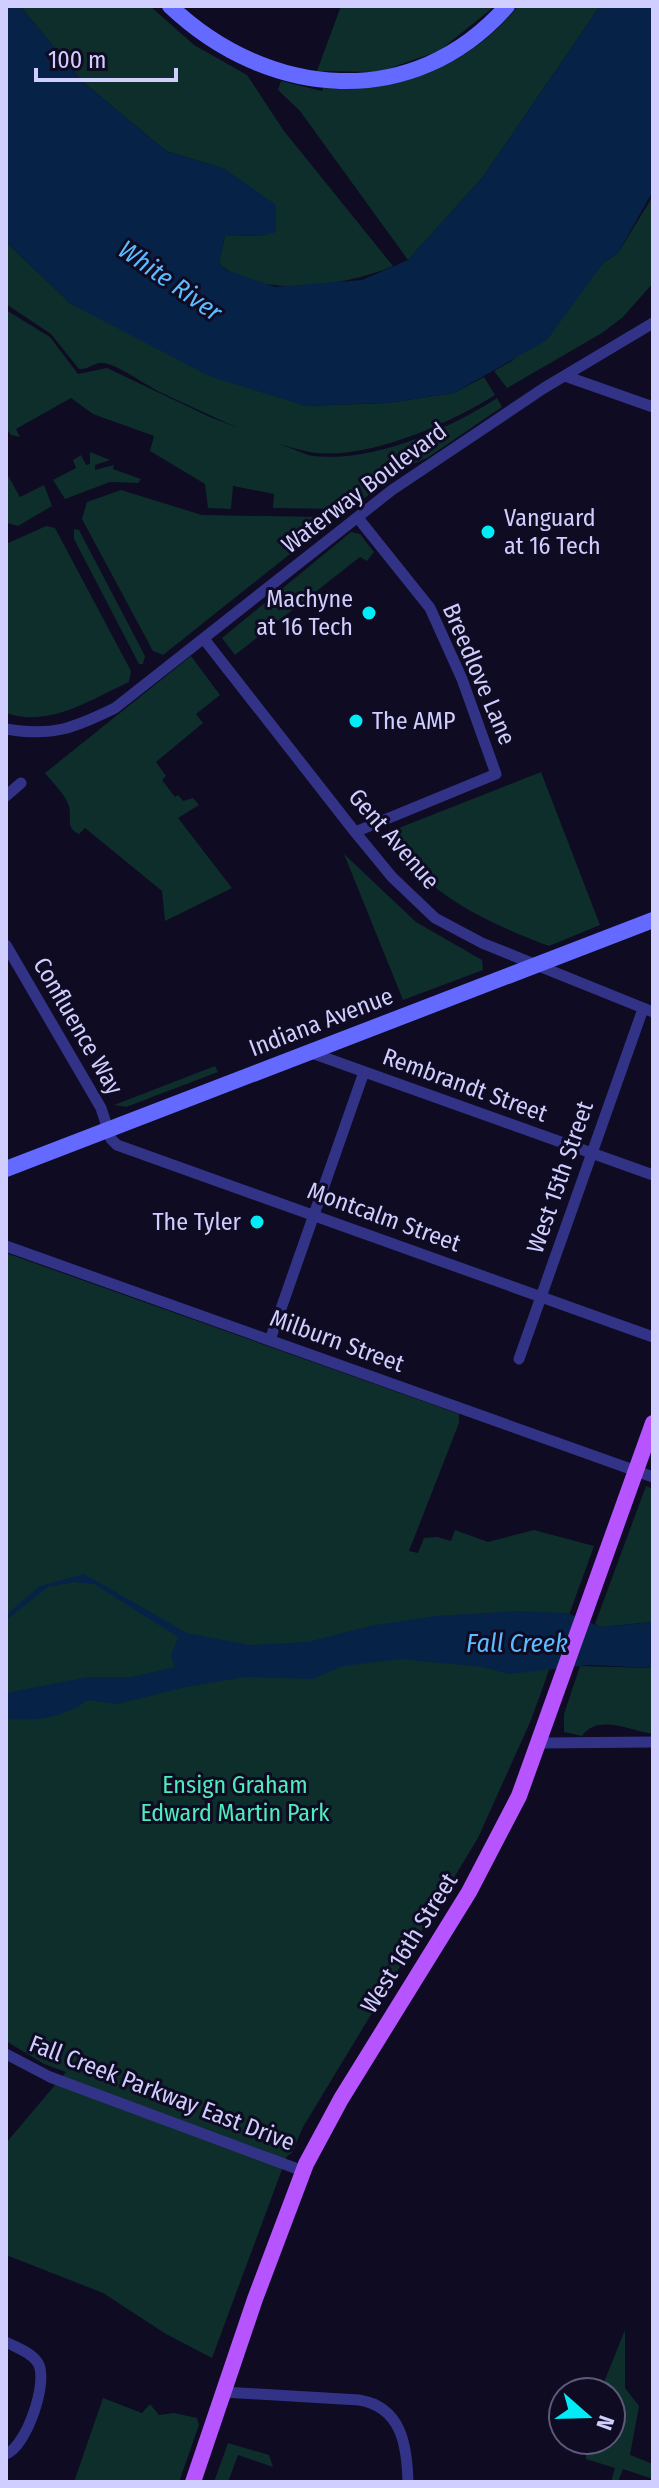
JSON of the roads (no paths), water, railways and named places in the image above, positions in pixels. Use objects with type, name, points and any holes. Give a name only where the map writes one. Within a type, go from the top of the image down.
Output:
[{"type":"main road","points":[[170,6],[202,34],[247,61],[300,77],[349,82],[391,77],[441,59],[474,39],[507,6]]},
{"type":"main road","name":"Indiana Avenue","points":[[6,1169],[653,920]]},
{"type":"main road","name":"West 16th Street","points":[[193,2482],[303,2171],[341,2099],[475,1882],[508,1820],[541,1743],[653,1423]]},
{"type":"street","name":"Waterway Boulevard","points":[[6,729],[39,735],[51,733],[75,728],[115,708],[455,446],[653,323]]},
{"type":"street","points":[[565,376],[653,407]]},
{"type":"street","name":"Breedlove Lane","points":[[355,832],[496,774],[462,679],[430,608],[358,518]]},
{"type":"street","name":"Gent Avenue","points":[[204,639],[392,877],[435,918],[456,931],[648,1010]]},
{"type":"street","points":[[6,796],[21,783]]},
{"type":"street","name":"Confluence Way","points":[[6,945],[101,1108],[108,1130]]},
{"type":"street","name":"West 15th Street","points":[[519,1359],[592,1153],[648,1010]]},
{"type":"street","name":"Rembrandt Street","points":[[308,1052],[653,1175]]},
{"type":"street","points":[[270,1340],[364,1072]]},
{"type":"street","name":"Montcalm Street","points":[[108,1130],[117,1145],[653,1337]]},
{"type":"street","name":"Milburn Street","points":[[6,1246],[653,1477]]},
{"type":"street","points":[[541,1743],[653,1742]]},
{"type":"street","name":"Fall Creek Parkway East Drive","points":[[6,2054],[50,2077],[303,2171]]},
{"type":"street","points":[[6,2342],[29,2353],[39,2365],[42,2385],[21,2443],[6,2454]]},
{"type":"street","points":[[223,2392],[359,2400],[375,2405],[392,2416],[403,2434],[408,2482]]},
{"type":"water","name":"White River","points":[[6,6],[20,6],[82,81],[166,151],[225,169],[276,205],[276,232],[262,236],[225,235],[219,263],[226,270],[275,287],[362,280],[408,260],[483,177],[600,6],[653,6],[653,191],[618,253],[603,263],[547,340],[454,393],[388,403],[305,406],[209,376],[71,304],[6,242]]},
{"type":"water","name":"Fall Creek","points":[[84,1574],[187,1633],[249,1645],[308,1642],[370,1626],[436,1616],[518,1611],[567,1613],[601,1627],[653,1622],[653,1668],[589,1665],[509,1674],[482,1667],[400,1659],[343,1666],[313,1679],[245,1677],[181,1688],[118,1704],[88,1700],[49,1717],[6,1719],[6,1693],[88,1677],[131,1677],[175,1667],[171,1656],[178,1637],[94,1584],[74,1582],[48,1587],[6,1620],[6,1615],[40,1586]]},
{"type":"place","name":"Vanguard at 16 Tech","points":[[488,532]]},
{"type":"place","name":"Machyne at 16 Tech","points":[[369,613]]},
{"type":"place","name":"The AMP","points":[[356,721]]},
{"type":"place","name":"The Tyler","points":[[257,1222]]},
{"type":"park label","name":"Ensign Graham Edward Martin Park","points":[[235,1799]]}]
